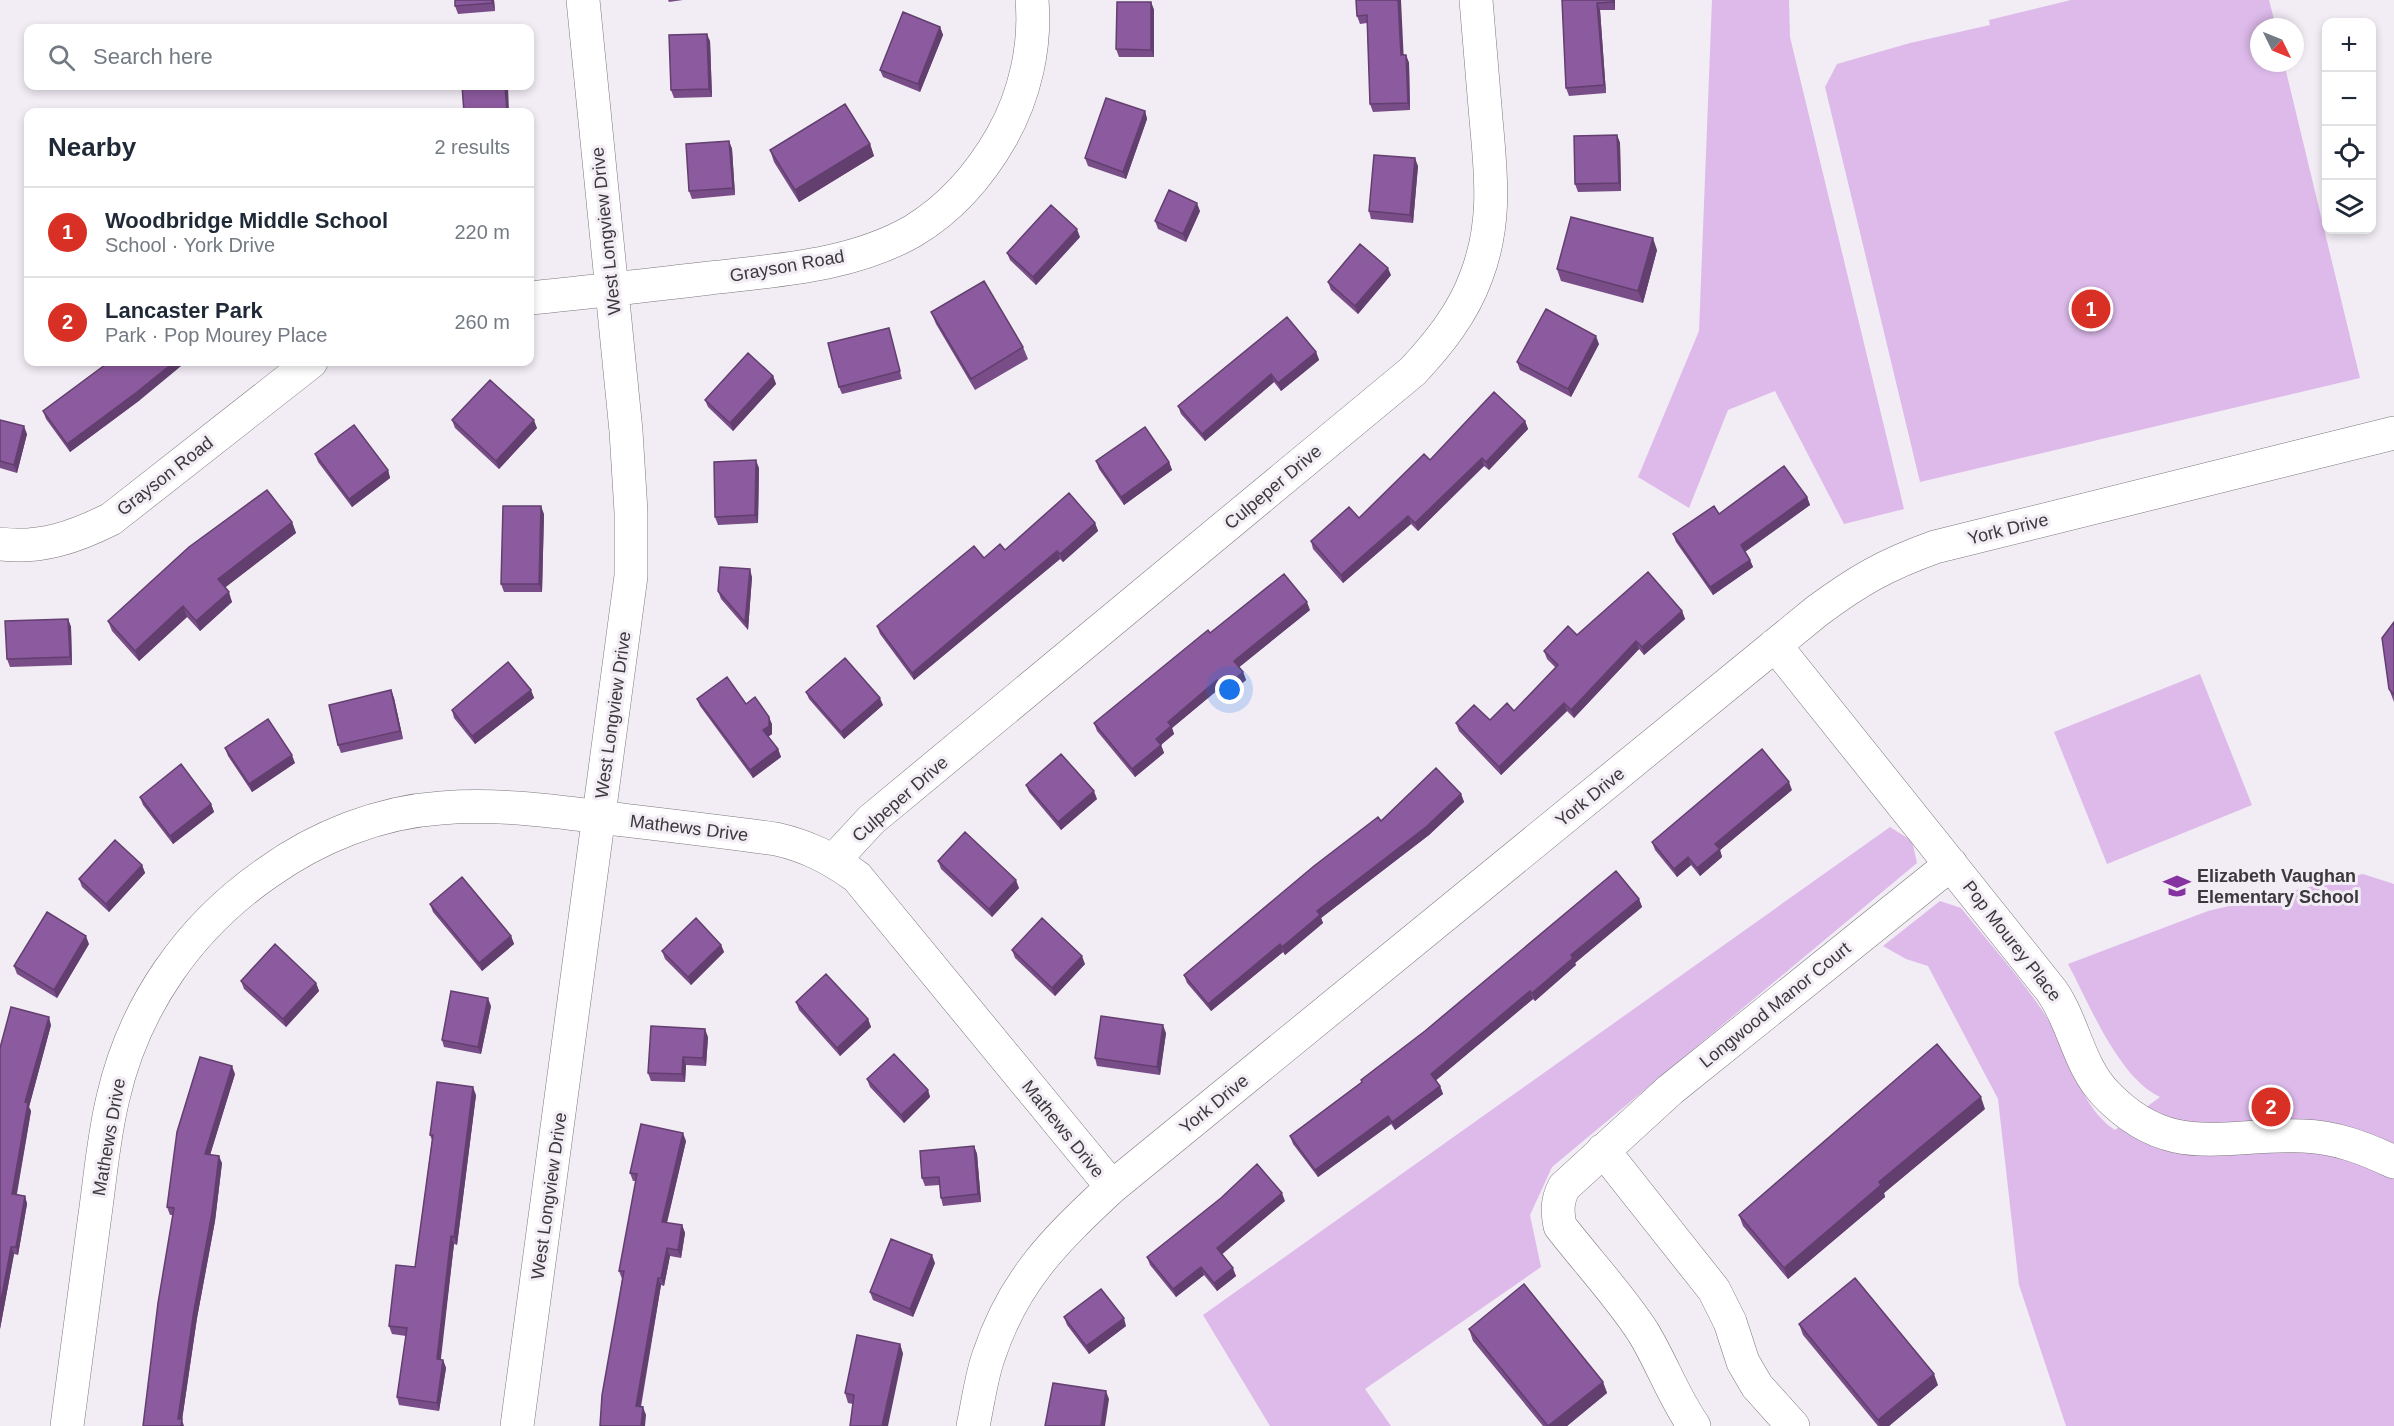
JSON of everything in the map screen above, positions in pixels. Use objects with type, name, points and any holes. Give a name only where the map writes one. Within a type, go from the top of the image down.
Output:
[{"type":"street","name":"West Longview Drive","points":[[517,1426],[631,576],[631,512],[626,431],[583,0]]},
{"type":"street","name":"Grayson Road","points":[[534,298],[829,262],[879,246],[913,231],[940,212],[969,183],[990,157],[1010,121],[1022,91],[1031,50],[1032,0]]},
{"type":"street","name":"Culpeper Drive","points":[[834,860],[864,826],[1413,371],[1440,341],[1462,307],[1476,277],[1488,237],[1492,197],[1476,0]]},
{"type":"street","name":"Grayson Road","points":[[0,544],[15,546],[49,544],[81,534],[111,519],[306,366]]},
{"type":"street","name":"York Drive","points":[[973,1426],[988,1357],[1014,1296],[1042,1255],[1112,1188],[1775,645],[1858,580],[1891,563],[1935,547],[2394,433]]},
{"type":"street","name":"Pop Mourey Place","points":[[1775,645],[2058,1000],[2084,1060],[2098,1085],[2130,1114],[2157,1129],[2181,1138],[2208,1141],[2278,1136],[2325,1138],[2358,1146],[2394,1162]]},
{"type":"street","name":"Mathews Drive","points":[[67,1426],[106,1128],[118,1077],[142,1013],[171,969],[207,923],[229,902],[279,864],[339,833],[372,821],[418,810],[497,806],[600,817],[776,839],[801,845],[834,860],[857,877],[1112,1188]]},
{"type":"street","name":"Longwood Manor Court","points":[[1694,1426],[1666,1380],[1658,1356],[1641,1329],[1560,1226],[1557,1209],[1564,1187],[1670,1090],[1951,864]]},
{"type":"street","points":[[1603,1150],[1714,1290],[1730,1322],[1743,1362],[1757,1386],[1793,1426]]},
{"type":"shaded area","points":[[1712,0],[1789,0],[1790,37],[1904,509],[1844,524],[1775,391],[1728,410],[1689,508],[1638,477],[1699,331]]},
{"type":"shaded area","points":[[2071,0],[2269,0],[2274,18],[2250,18],[2250,72],[2286,72],[2322,220],[2322,234],[2325,234],[2360,378],[1920,482],[1825,87],[1837,64],[1910,43],[1990,25],[1989,20]]},
{"type":"shaded area","points":[[2200,674],[2252,805],[2107,864],[2054,732]]},
{"type":"shaded area","points":[[1890,827],[1912,841],[1917,863],[1552,1167],[1530,1215],[1541,1267],[1365,1389],[1391,1426],[1270,1426],[1203,1315]]},
{"type":"shaded area","points":[[2363,874],[2394,884],[2394,1426],[2066,1426],[2019,1285],[1998,1099],[1928,966],[1906,959],[1883,946],[1940,901],[1961,908],[2035,1000],[2052,1027],[2074,1076],[2092,1107],[2115,1130],[2160,1097],[2131,1074],[2118,1057],[2068,964],[2208,911]]},
{"type":"building","points":[[455,0],[492,0],[492,3],[455,6]]},
{"type":"building","points":[[1356,0],[1398,0],[1401,55],[1406,55],[1408,103],[1370,104],[1367,15],[1357,16]]},
{"type":"building","points":[[1562,0],[1612,0],[1613,2],[1597,3],[1604,85],[1566,88]]},
{"type":"building","points":[[1117,2],[1151,2],[1151,50],[1116,49]]},
{"type":"building","points":[[903,12],[940,27],[918,84],[880,70]]},
{"type":"building","points":[[707,34],[709,89],[671,90],[669,35]]},
{"type":"building","points":[[462,90],[505,90],[507,108],[464,108]]},
{"type":"building","points":[[1106,98],[1145,111],[1123,172],[1085,158]]},
{"type":"building","points":[[845,104],[870,144],[795,190],[770,150]]},
{"type":"building","points":[[1617,135],[1619,183],[1575,184],[1574,136]]},
{"type":"building","points":[[729,141],[733,188],[689,191],[686,144]]},
{"type":"building","points":[[1374,155],[1415,158],[1410,215],[1369,211]]},
{"type":"building","points":[[1169,190],[1197,203],[1183,234],[1155,221]]},
{"type":"building","points":[[1051,205],[1077,229],[1033,277],[1007,253]]},
{"type":"building","points":[[1571,217],[1653,238],[1638,291],[1557,269]]},
{"type":"building","points":[[1360,244],[1388,268],[1355,306],[1328,282]]},
{"type":"building","points":[[984,281],[1023,347],[971,379],[931,312]]},
{"type":"building","points":[[1546,309],[1596,336],[1568,389],[1517,362]]},
{"type":"building","points":[[1287,317],[1316,352],[1278,383],[1271,374],[1202,434],[1178,406]]},
{"type":"building","points":[[889,328],[900,371],[839,387],[828,343]]},
{"type":"building","points":[[748,353],[773,376],[730,423],[705,400]]},
{"type":"building","points":[[104,366],[169,366],[67,444],[43,411]]},
{"type":"building","points":[[490,380],[534,420],[496,461],[452,420]]},
{"type":"building","points":[[1494,392],[1525,421],[1486,462],[1482,458],[1415,523],[1408,516],[1341,575],[1311,541],[1349,507],[1359,518],[1424,454],[1430,460]]},
{"type":"building","points":[[0,420],[24,426],[14,465],[0,461]]},
{"type":"building","points":[[354,425],[388,470],[349,499],[315,454]]},
{"type":"building","points":[[1145,427],[1169,462],[1121,497],[1096,461]]},
{"type":"building","points":[[756,460],[755,515],[715,517],[714,462]]},
{"type":"building","points":[[1784,466],[1807,497],[1741,545],[1750,560],[1710,587],[1673,534],[1714,506],[1719,514]]},
{"type":"building","points":[[267,490],[292,522],[218,579],[229,592],[196,621],[183,606],[135,651],[108,621],[189,547]]},
{"type":"building","points":[[1069,493],[1095,523],[1060,554],[1057,551],[912,673],[877,626],[974,546],[984,558],[1000,544],[1005,550]]},
{"type":"building","points":[[503,506],[541,506],[539,584],[501,584]]},
{"type":"building","points":[[720,567],[750,569],[745,622],[718,591]]},
{"type":"building","points":[[1648,572],[1682,611],[1642,647],[1636,641],[1571,710],[1564,703],[1499,767],[1456,723],[1474,705],[1490,720],[1507,703],[1514,711],[1558,665],[1544,651],[1568,626],[1577,635]]},
{"type":"building","points":[[1284,574],[1307,602],[1234,661],[1243,672],[1224,689],[1217,680],[1168,722],[1171,726],[1156,739],[1161,745],[1132,769],[1094,723],[1208,630],[1210,633]]},
{"type":"building","points":[[68,619],[70,657],[7,659],[5,621]]},
{"type":"building","points":[[2394,622],[2394,695],[2389,689],[2382,638]]},
{"type":"building","points":[[845,658],[880,698],[841,732],[806,692]]},
{"type":"building","points":[[508,662],[531,690],[472,736],[452,710]]},
{"type":"building","points":[[727,677],[746,704],[755,697],[769,717],[769,726],[763,730],[778,749],[750,770],[697,699]]},
{"type":"building","points":[[391,690],[400,731],[338,745],[329,705]]},
{"type":"building","points":[[268,719],[292,755],[249,784],[225,748]]},
{"type":"building","points":[[1762,749],[1789,782],[1715,844],[1720,849],[1697,868],[1688,857],[1674,869],[1652,842]]},
{"type":"building","points":[[1061,754],[1094,791],[1058,822],[1026,785]]},
{"type":"building","points":[[181,764],[211,804],[170,836],[140,797]]},
{"type":"building","points":[[1436,768],[1461,794],[1426,827],[1317,911],[1320,915],[1282,947],[1280,944],[1208,1004],[1184,975],[1314,866],[1378,817],[1381,821]]},
{"type":"building","points":[[965,832],[1016,880],[989,909],[938,861]]},
{"type":"building","points":[[115,840],[142,865],[106,904],[79,879]]},
{"type":"building","points":[[1616,871],[1639,899],[1571,955],[1573,958],[1532,993],[1530,991],[1431,1074],[1440,1086],[1392,1122],[1388,1116],[1315,1170],[1290,1136],[1425,1031]]},
{"type":"building","points":[[462,877],[511,936],[479,963],[430,904]]},
{"type":"building","points":[[47,912],[86,936],[54,990],[14,966]]},
{"type":"building","points":[[696,918],[721,945],[688,977],[662,951]]},
{"type":"building","points":[[1042,918],[1082,956],[1052,988],[1012,950]]},
{"type":"building","points":[[275,944],[316,983],[283,1019],[241,981]]},
{"type":"building","points":[[826,974],[868,1019],[837,1048],[796,1002]]},
{"type":"building","points":[[451,991],[488,998],[478,1047],[442,1040]]},
{"type":"building","points":[[11,1007],[49,1017],[25,1102],[28,1103],[12,1194],[25,1196],[16,1247],[11,1247],[0,1306],[0,1048]]},
{"type":"building","points":[[1101,1016],[1163,1025],[1157,1067],[1095,1058]]},
{"type":"building","points":[[651,1026],[705,1029],[703,1058],[683,1057],[682,1074],[648,1073]]},
{"type":"building","points":[[1937,1044],[1981,1097],[1879,1182],[1881,1185],[1784,1268],[1739,1215]]},
{"type":"building","points":[[894,1054],[928,1090],[901,1115],[867,1079]]},
{"type":"building","points":[[200,1057],[232,1066],[205,1154],[219,1156],[212,1213],[194,1310],[178,1419],[182,1419],[181,1426],[143,1426],[158,1303],[174,1208],[167,1207],[177,1132]]},
{"type":"building","points":[[437,1082],[473,1087],[454,1237],[451,1236],[437,1359],[443,1360],[437,1403],[397,1397],[407,1328],[389,1326],[396,1265],[415,1267],[433,1135],[430,1135]]},
{"type":"building","points":[[641,1124],[683,1133],[662,1222],[682,1225],[678,1250],[667,1248],[661,1278],[658,1278],[636,1406],[643,1407],[641,1426],[600,1426],[602,1395],[624,1271],[619,1271],[637,1174],[630,1173]]},
{"type":"building","points":[[974,1146],[978,1194],[941,1198],[939,1177],[922,1178],[920,1151]]},
{"type":"building","points":[[1257,1164],[1282,1193],[1217,1248],[1233,1268],[1214,1283],[1201,1267],[1173,1289],[1147,1257],[1221,1198]]},
{"type":"building","points":[[891,1239],[932,1255],[910,1309],[870,1292]]},
{"type":"building","points":[[1855,1278],[1934,1374],[1878,1420],[1799,1324]]},
{"type":"building","points":[[1524,1284],[1603,1382],[1548,1426],[1469,1329]]},
{"type":"building","points":[[1101,1289],[1124,1318],[1086,1346],[1064,1317]]},
{"type":"building","points":[[857,1335],[900,1344],[882,1426],[850,1426],[854,1395],[845,1393]]},
{"type":"building","points":[[1053,1383],[1106,1391],[1101,1426],[1045,1426]]},
{"type":"place","name":"Woodbridge Middle School","points":[[2091,309]]},
{"type":"place","name":"Elizabeth Vaughan Elementary School","points":[[2177,886]]},
{"type":"place","name":"Lancaster Park","points":[[2271,1107]]}]
